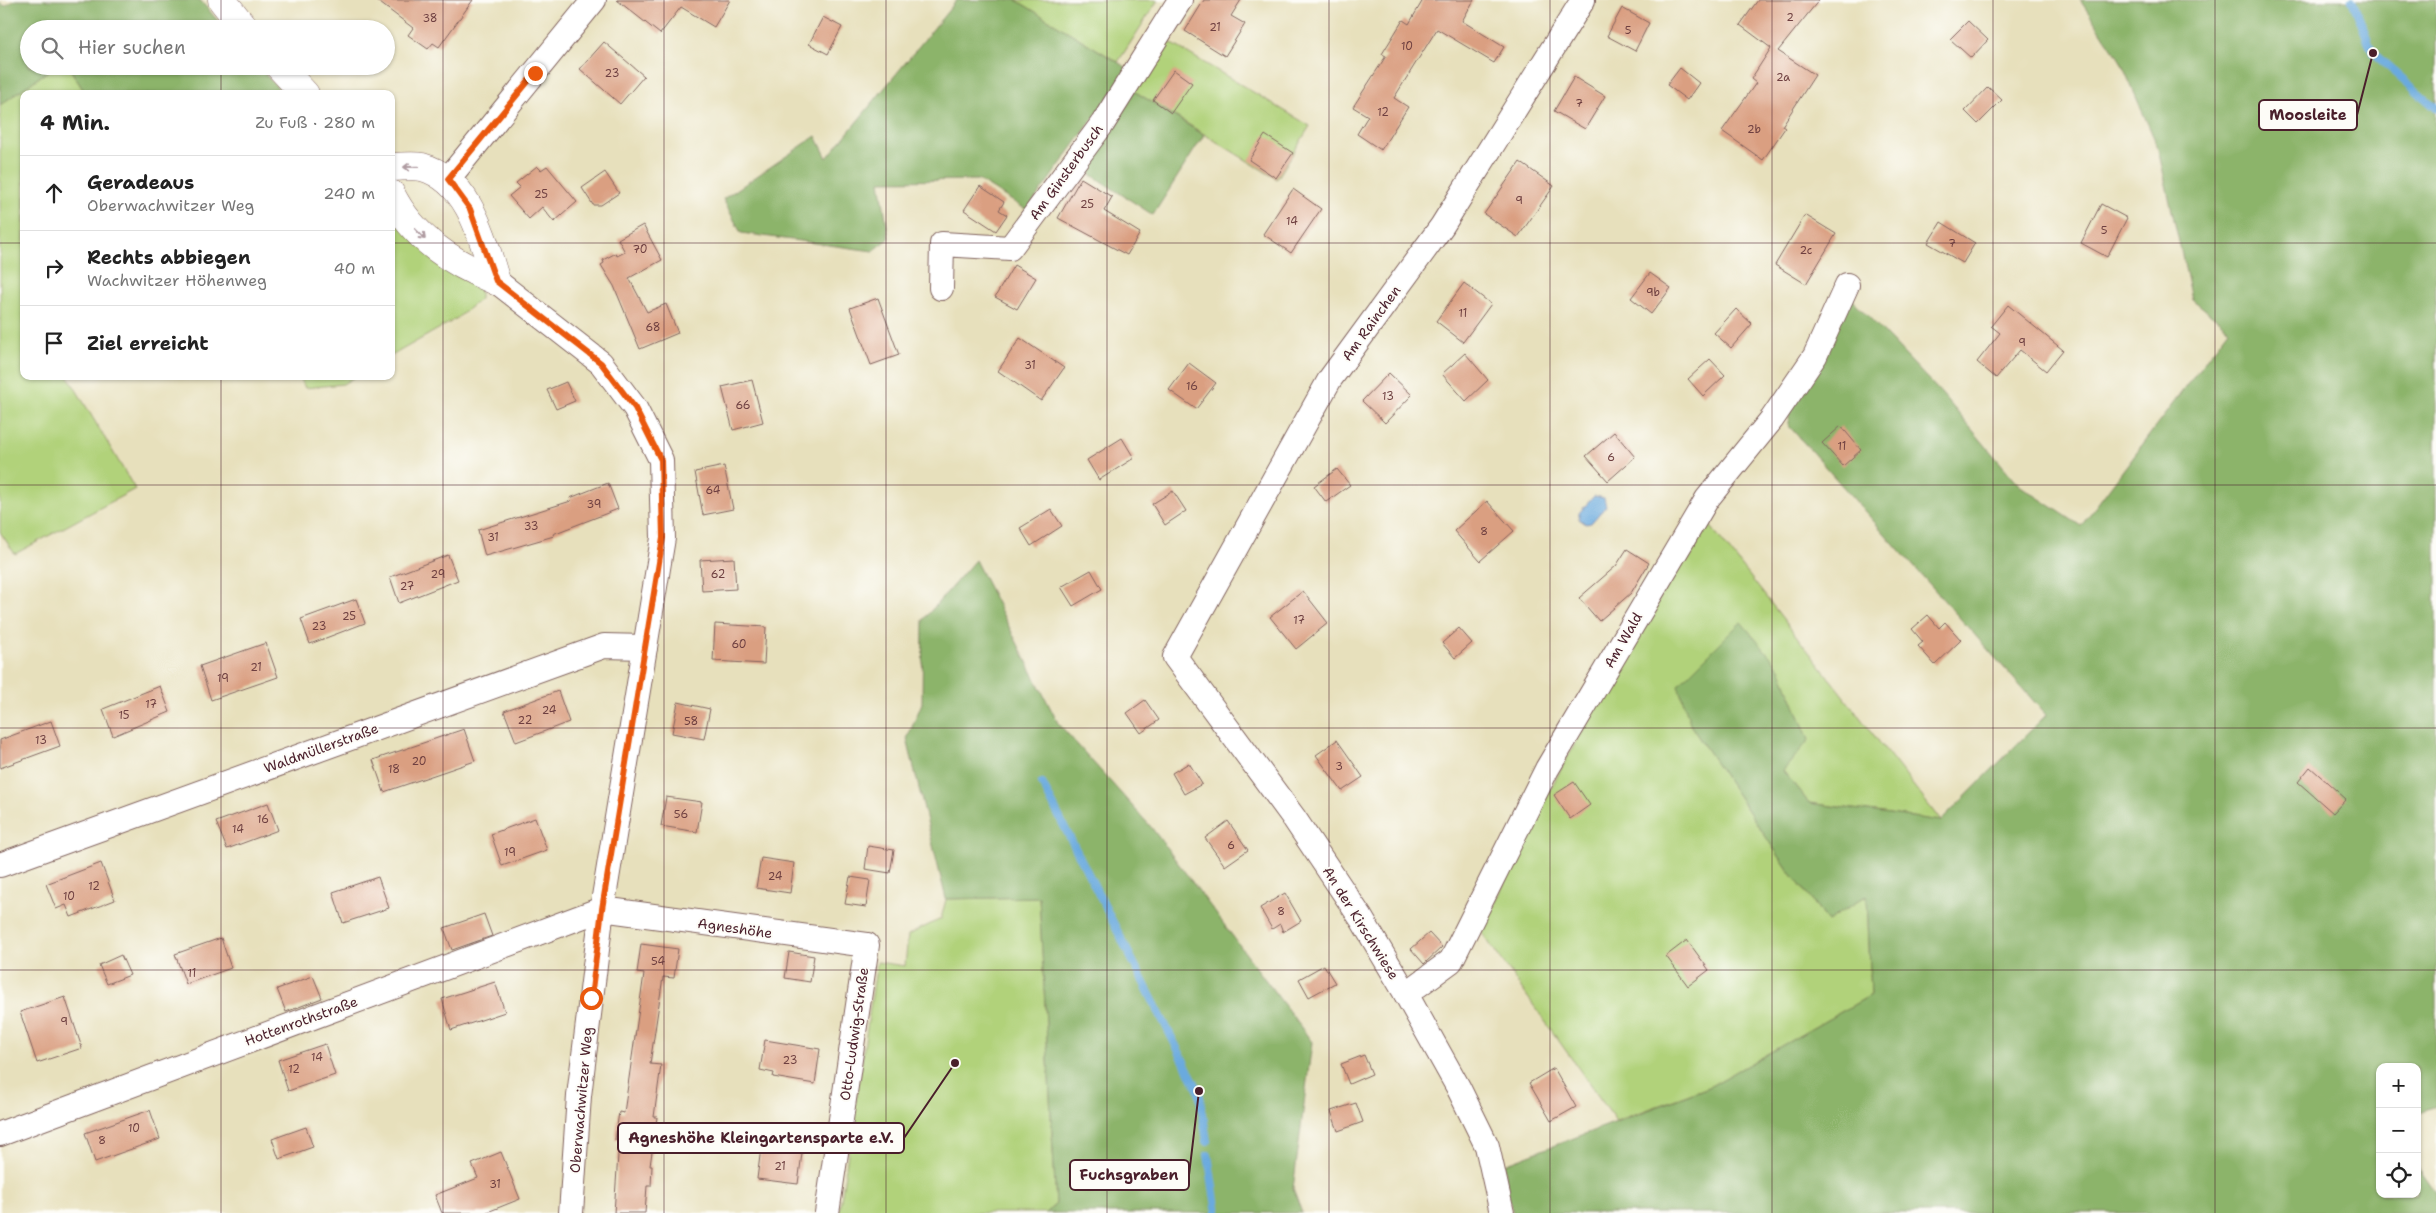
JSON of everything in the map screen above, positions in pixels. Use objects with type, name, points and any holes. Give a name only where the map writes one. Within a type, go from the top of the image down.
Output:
[{"type":"street","points":[[222,0],[238,20]]},
{"type":"street","points":[[448,179],[594,0]]},
{"type":"street","name":"Am Ginsterbusch","points":[[941,288],[942,244],[1010,248],[1103,123],[1180,0]]},
{"type":"street","name":"Am Rainchen","points":[[1176,657],[1330,379],[1442,226],[1584,0]]},
{"type":"street","points":[[287,75],[301,90]]},
{"type":"street","points":[[395,167],[421,167],[448,179],[470,209],[496,281]]},
{"type":"street","name":"Oberwachwitzer Weg","points":[[395,200],[417,232],[438,251],[470,271],[496,281],[601,363],[635,408],[661,460],[663,538],[602,909],[579,1096],[571,1213]]},
{"type":"street","name":"Am Wald","points":[[1406,994],[1452,961],[1547,769],[1708,499],[1772,419],[1815,356],[1847,285]]},
{"type":"street","name":"Waldmüllerstraße","points":[[0,865],[604,646],[645,646]]},
{"type":"street","name":"An der Kirschwiese","points":[[1176,657],[1294,818],[1360,918],[1406,994],[1458,1087],[1487,1146],[1502,1213]]},
{"type":"street","name":"Agneshöhe","points":[[602,909],[848,944],[867,945]]},
{"type":"street","name":"Hottenrothstraße","points":[[0,1134],[602,909]]},
{"type":"street","name":"Otto-Ludwig-Straße","points":[[827,1213],[867,945]]},
{"type":"green space","points":[[15,0],[200,0],[217,20],[20,20],[20,75],[42,75],[0,105],[0,3],[5,6]]},
{"type":"green space","points":[[957,0],[1016,0],[1129,69],[1027,210],[978,180],[880,181],[889,239],[873,251],[741,233],[723,199],[816,136],[827,158]]},
{"type":"green space","points":[[1016,0],[1158,0],[1118,62]]},
{"type":"green space","points":[[2080,0],[2436,0],[2436,1106],[2421,1112],[2421,1063],[2376,1063],[2376,1198],[2421,1198],[2421,1171],[2436,1192],[2436,1213],[1513,1213],[1507,1192],[1505,1164],[1709,1087],[1871,995],[1867,895],[1828,921],[1789,871],[1691,726],[1678,685],[1741,622],[1780,668],[1809,740],[1783,771],[1809,803],[1941,821],[2046,715],[1789,426],[1789,412],[1850,297],[1941,393],[2019,485],[2081,526],[2229,329],[2192,299],[2157,145],[2120,60]]},
{"type":"green space","points":[[1166,40],[1310,126],[1277,179],[1134,91]]},
{"type":"green space","points":[[42,75],[74,75],[83,90],[21,90]]},
{"type":"green space","points":[[74,75],[266,75],[280,90],[83,90]]},
{"type":"green space","points":[[20,91],[20,380],[70,380],[135,489],[15,554],[0,532],[0,105]]},
{"type":"green space","points":[[1134,91],[1204,135],[1153,215],[1081,168]]},
{"type":"green space","points":[[395,223],[398,223],[480,288],[480,299],[456,319],[395,354]]},
{"type":"green space","points":[[301,380],[350,380],[343,384],[305,388]]},
{"type":"green space","points":[[1705,519],[1941,821],[1809,803],[1783,771],[1691,726],[1789,871],[1828,921],[1867,895],[1871,995],[1709,1087],[1616,1121],[1482,933],[1524,839],[1568,756]]},
{"type":"green space","points":[[975,560],[1058,723],[1151,827],[1312,1042],[1293,1189],[1302,1213],[1046,1213],[1056,1204],[1039,897],[946,899],[907,739],[922,703],[923,620]]},
{"type":"green space","points":[[1039,897],[1056,1204],[1046,1213],[839,1213],[877,962],[905,966],[908,935],[941,919],[946,899]]},
{"type":"water","points":[[1594,496],[1604,498],[1606,506],[1591,523],[1586,524],[1579,519],[1579,513]]},
{"type":"building","points":[[376,0],[473,0],[439,47],[433,43],[428,49],[408,35],[413,28]]},
{"type":"building","points":[[617,0],[730,0],[714,27],[681,7],[660,34]]},
{"type":"building","points":[[1204,0],[1241,0],[1231,16],[1245,24],[1225,56],[1185,31]]},
{"type":"building","points":[[1423,0],[1474,0],[1462,21],[1504,47],[1494,63],[1437,29],[1394,98],[1408,107],[1381,150],[1357,134],[1368,116],[1353,107],[1386,56],[1382,54],[1403,20],[1409,24]]},
{"type":"building","points":[[1758,0],[1819,0],[1778,51],[1815,75],[1782,126],[1785,128],[1763,160],[1722,131],[1756,83],[1751,79],[1771,48],[1740,25]]},
{"type":"building","points":[[1622,8],[1649,23],[1635,51],[1607,36]]},
{"type":"building","points":[[823,17],[842,27],[828,54],[809,44]]},
{"type":"building","points":[[1968,21],[1988,40],[1971,58],[1950,39]]},
{"type":"building","points":[[604,42],[644,76],[620,104],[580,69]]},
{"type":"building","points":[[1680,68],[1699,83],[1687,100],[1667,85]]},
{"type":"building","points":[[1174,70],[1192,83],[1171,113],[1153,100]]},
{"type":"building","points":[[1574,77],[1605,96],[1585,129],[1554,111]]},
{"type":"building","points":[[1988,87],[2002,100],[1978,124],[1965,111]]},
{"type":"building","points":[[1265,135],[1293,153],[1276,178],[1249,160]]},
{"type":"building","points":[[1520,162],[1554,186],[1518,237],[1484,214]]},
{"type":"building","points":[[537,166],[541,170],[547,166],[577,202],[554,222],[542,207],[529,219],[509,196],[520,187],[516,183]]},
{"type":"building","points":[[605,172],[619,193],[601,205],[593,205],[582,188]]},
{"type":"building","points":[[1081,178],[1112,197],[1104,211],[1140,233],[1127,255],[1058,218]]},
{"type":"building","points":[[980,186],[1004,202],[999,210],[1007,215],[996,231],[964,210]]},
{"type":"building","points":[[1293,189],[1321,209],[1291,253],[1263,234]]},
{"type":"building","points":[[2101,204],[2127,218],[2107,257],[2081,243]]},
{"type":"building","points":[[1805,215],[1836,234],[1806,284],[1775,265]]},
{"type":"building","points":[[1941,222],[1975,243],[1963,263],[1928,243]]},
{"type":"building","points":[[643,225],[662,260],[629,278],[647,312],[666,304],[678,333],[640,349],[614,286],[601,265],[604,263],[603,260],[616,253],[617,256],[625,252],[618,239]]},
{"type":"building","points":[[1014,265],[1036,278],[1017,309],[995,297]]},
{"type":"building","points":[[1650,273],[1671,288],[1651,314],[1631,298]]},
{"type":"building","points":[[1464,283],[1491,304],[1463,342],[1436,321]]},
{"type":"building","points":[[878,298],[899,355],[871,365],[850,308]]},
{"type":"building","points":[[2008,305],[2063,350],[2046,371],[2020,350],[1996,378],[1977,362],[2000,333],[1991,326]]},
{"type":"building","points":[[1736,309],[1752,324],[1731,348],[1714,333]]},
{"type":"building","points":[[1020,338],[1064,368],[1041,401],[998,371]]},
{"type":"building","points":[[1465,353],[1488,380],[1466,401],[1442,374]]},
{"type":"building","points":[[1710,359],[1725,375],[1703,396],[1688,379]]},
{"type":"building","points":[[1189,363],[1216,383],[1196,409],[1169,390]]},
{"type":"building","points":[[1389,373],[1412,395],[1385,423],[1362,401]]},
{"type":"building","points":[[752,380],[763,422],[733,430],[722,387]]},
{"type":"building","points":[[566,382],[575,401],[556,409],[547,390]]},
{"type":"building","points":[[1841,426],[1861,450],[1843,466],[1822,443]]},
{"type":"building","points":[[1614,432],[1635,457],[1608,481],[1586,456]]},
{"type":"building","points":[[1122,438],[1134,458],[1099,480],[1087,460]]},
{"type":"building","points":[[724,466],[733,509],[703,515],[695,472]]},
{"type":"building","points":[[1337,469],[1350,485],[1326,502],[1314,486]]},
{"type":"building","points":[[608,483],[618,509],[553,534],[554,536],[485,556],[478,530],[571,501],[570,498]]},
{"type":"building","points":[[1173,491],[1186,511],[1165,525],[1152,504]]},
{"type":"building","points":[[1487,501],[1514,531],[1480,561],[1454,531]]},
{"type":"building","points":[[1051,509],[1062,526],[1031,546],[1020,528]]},
{"type":"building","points":[[1627,549],[1649,563],[1631,593],[1599,621],[1579,598],[1616,566]]},
{"type":"building","points":[[448,555],[458,580],[399,603],[390,577]]},
{"type":"building","points":[[734,558],[736,589],[702,591],[700,560]]},
{"type":"building","points":[[1091,570],[1102,589],[1073,606],[1061,587]]},
{"type":"building","points":[[1303,591],[1328,623],[1296,649],[1270,617]]},
{"type":"building","points":[[356,599],[365,623],[310,644],[301,619]]},
{"type":"building","points":[[1928,615],[1939,628],[1945,622],[1961,640],[1935,665],[1918,646],[1923,642],[1912,629]]},
{"type":"building","points":[[715,624],[766,627],[764,664],[713,661]]},
{"type":"building","points":[[1459,628],[1472,643],[1455,658],[1442,643]]},
{"type":"building","points":[[266,643],[278,677],[211,700],[200,666]]},
{"type":"building","points":[[160,686],[170,712],[113,736],[103,709]]},
{"type":"building","points":[[558,691],[569,722],[516,742],[504,711]]},
{"type":"building","points":[[1145,700],[1159,720],[1141,733],[1127,713]]},
{"type":"building","points":[[678,702],[710,709],[704,739],[672,733]]},
{"type":"building","points":[[51,721],[60,746],[0,768],[0,740]]},
{"type":"building","points":[[464,729],[475,761],[384,792],[373,760]]},
{"type":"building","points":[[1337,740],[1363,777],[1342,791],[1316,755]]},
{"type":"building","points":[[1189,763],[1202,784],[1184,794],[1172,773]]},
{"type":"building","points":[[2310,767],[2346,799],[2333,813],[2298,782]]},
{"type":"building","points":[[1574,782],[1590,805],[1570,819],[1554,795]]},
{"type":"building","points":[[666,797],[702,802],[697,832],[661,826]]},
{"type":"building","points":[[268,803],[278,830],[227,849],[216,822]]},
{"type":"building","points":[[535,818],[547,850],[502,866],[491,834]]},
{"type":"building","points":[[1228,821],[1248,850],[1225,866],[1205,838]]},
{"type":"building","points":[[868,846],[894,850],[890,873],[865,869]]},
{"type":"building","points":[[761,858],[794,863],[790,893],[756,888]]},
{"type":"building","points":[[101,863],[115,900],[71,917],[66,905],[56,909],[46,884]]},
{"type":"building","points":[[378,877],[389,908],[343,923],[333,892]]},
{"type":"building","points":[[850,877],[870,880],[866,907],[845,904]]},
{"type":"building","points":[[1285,893],[1301,921],[1283,932],[1280,924],[1272,929],[1260,908]]},
{"type":"building","points":[[484,914],[492,936],[452,950],[444,928]]},
{"type":"building","points":[[1429,933],[1442,947],[1424,964],[1411,949]]},
{"type":"building","points":[[221,938],[231,968],[186,984],[175,954]]},
{"type":"building","points":[[1687,940],[1709,970],[1688,986],[1666,956]]},
{"type":"building","points":[[641,944],[678,949],[674,978],[663,977],[650,1064],[661,1065],[654,1117],[657,1117],[650,1166],[652,1166],[651,1186],[647,1186],[645,1213],[614,1213],[619,1140],[615,1140],[619,1112],[624,1113],[644,974],[637,973]]},
{"type":"building","points":[[789,952],[814,956],[810,982],[785,978]]},
{"type":"building","points":[[121,955],[130,975],[107,984],[99,965]]},
{"type":"building","points":[[1324,965],[1335,983],[1309,997],[1299,979]]},
{"type":"building","points":[[313,976],[322,998],[286,1012],[277,989]]},
{"type":"building","points":[[495,982],[505,1012],[451,1030],[442,999]]},
{"type":"building","points":[[65,997],[82,1048],[37,1063],[20,1012]]},
{"type":"building","points":[[765,1040],[820,1049],[815,1084],[773,1077],[774,1073],[760,1070]]},
{"type":"building","points":[[325,1044],[335,1075],[288,1091],[278,1060]]},
{"type":"building","points":[[1364,1055],[1372,1074],[1349,1084],[1341,1064]]},
{"type":"building","points":[[1554,1068],[1576,1107],[1551,1121],[1529,1083]]},
{"type":"building","points":[[1356,1103],[1363,1122],[1338,1131],[1331,1111]]},
{"type":"building","points":[[150,1110],[160,1139],[95,1162],[85,1133]]},
{"type":"building","points":[[306,1127],[313,1147],[279,1159],[272,1139]]},
{"type":"building","points":[[761,1148],[802,1153],[798,1184],[757,1179]]},
{"type":"building","points":[[501,1152],[520,1199],[485,1213],[442,1213],[435,1195],[478,1178],[472,1164]]},
{"type":"waterway","points":[[2352,0],[2373,53],[2436,108]]},
{"type":"waterway","points":[[1042,783],[1199,1091],[1207,1141]]},
{"type":"waterway","points":[[1208,1155],[1217,1213]]},
{"type":"place","name":"Moosleite","points":[[2373,53]]},
{"type":"place","name":"Agneshöhe Kleingartensparte e.V.","points":[[955,1063]]},
{"type":"place","name":"Fuchsgraben","points":[[1199,1091]]},
{"type":"route","points":[[535,73],[448,179],[470,209],[496,281],[601,363],[635,408],[661,460],[663,538],[602,909],[591,998]]}]
